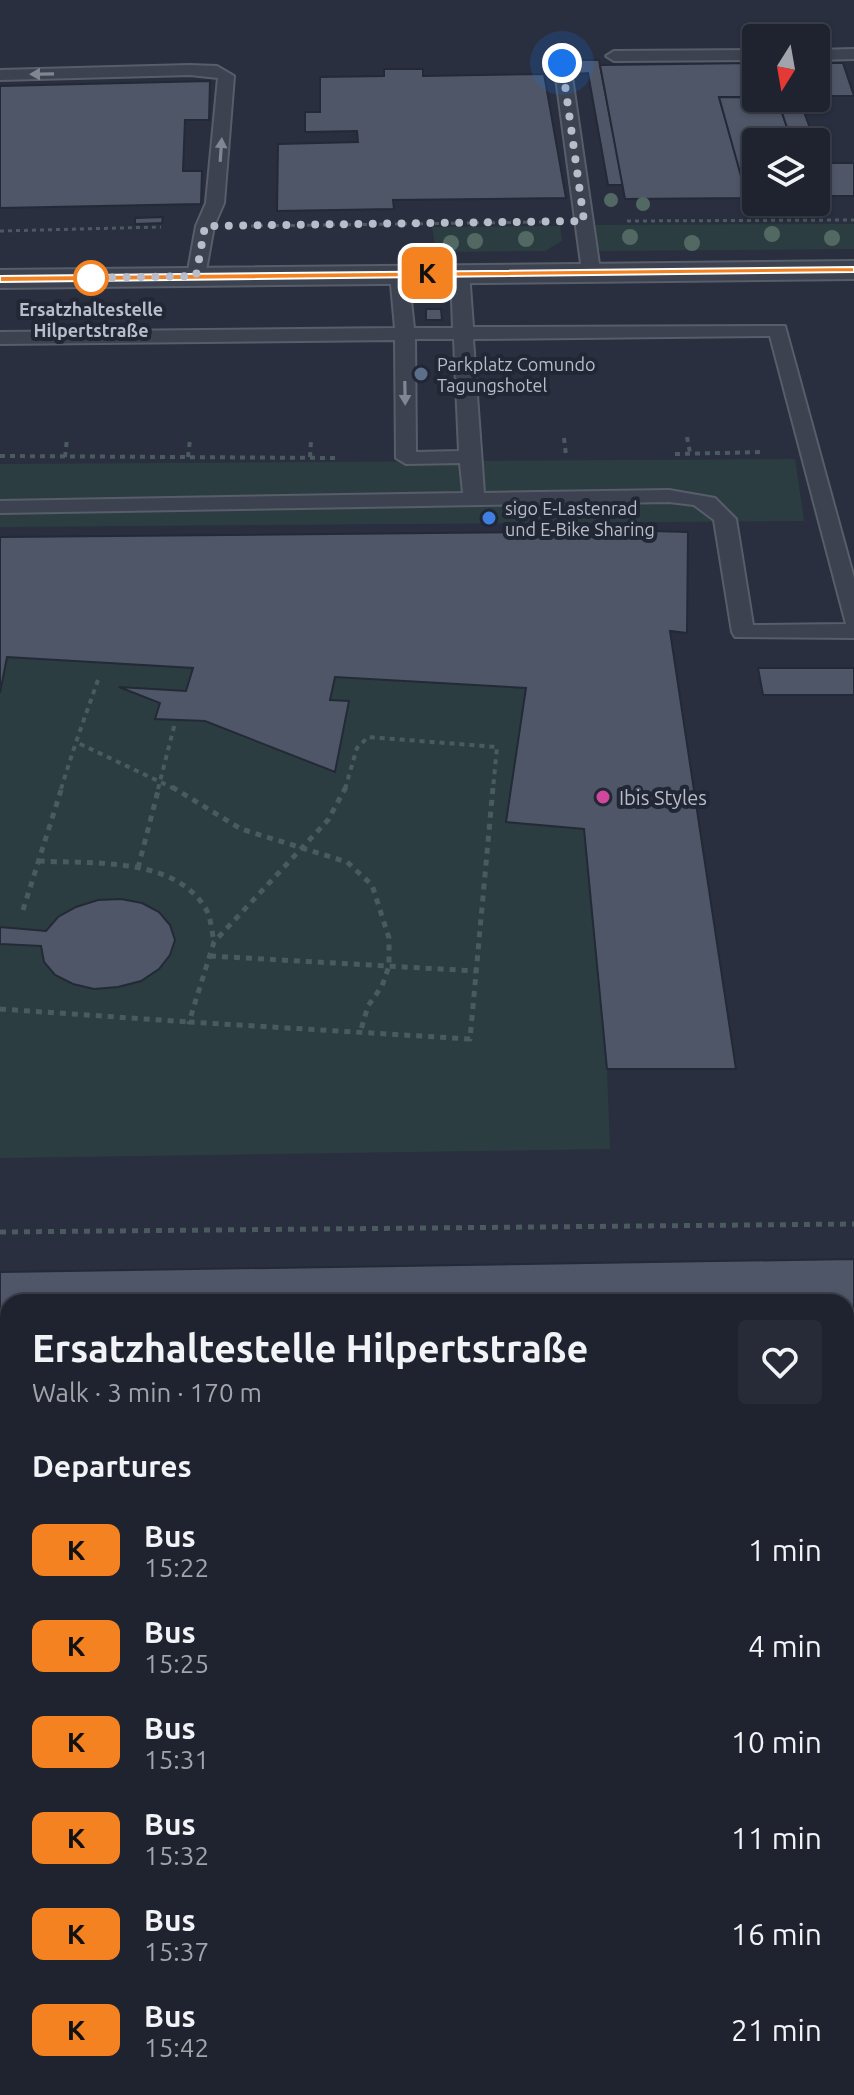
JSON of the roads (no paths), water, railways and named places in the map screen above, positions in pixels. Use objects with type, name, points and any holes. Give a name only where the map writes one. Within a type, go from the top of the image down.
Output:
[{"type":"street","points":[[0,279],[854,270]]},
{"type":"lane","points":[[830,55],[854,54]]},
{"type":"lane","points":[[614,56],[742,55]]},
{"type":"lane","points":[[562,63],[591,271]]},
{"type":"lane","points":[[0,75],[190,70],[217,71],[226,76],[216,192],[205,226],[196,276]]},
{"type":"lane","points":[[460,272],[474,499]]},
{"type":"lane","points":[[399,273],[405,334],[406,458],[470,457]]},
{"type":"lane","points":[[0,338],[778,330],[854,620]]},
{"type":"lane","points":[[0,507],[669,496],[702,498],[717,507],[725,519],[743,632],[854,631]]},
{"type":"place","name":"Ersatzhaltestelle Hilpertstraße","points":[[91,278]]},
{"type":"place","name":"Parkplatz Comundo Tagungshotel","points":[[421,374]]},
{"type":"place","name":"sigo E-Lastenrad und E-Bike Sharing","points":[[489,518]]},
{"type":"place","name":"Ibis Styles","points":[[603,797]]}]
